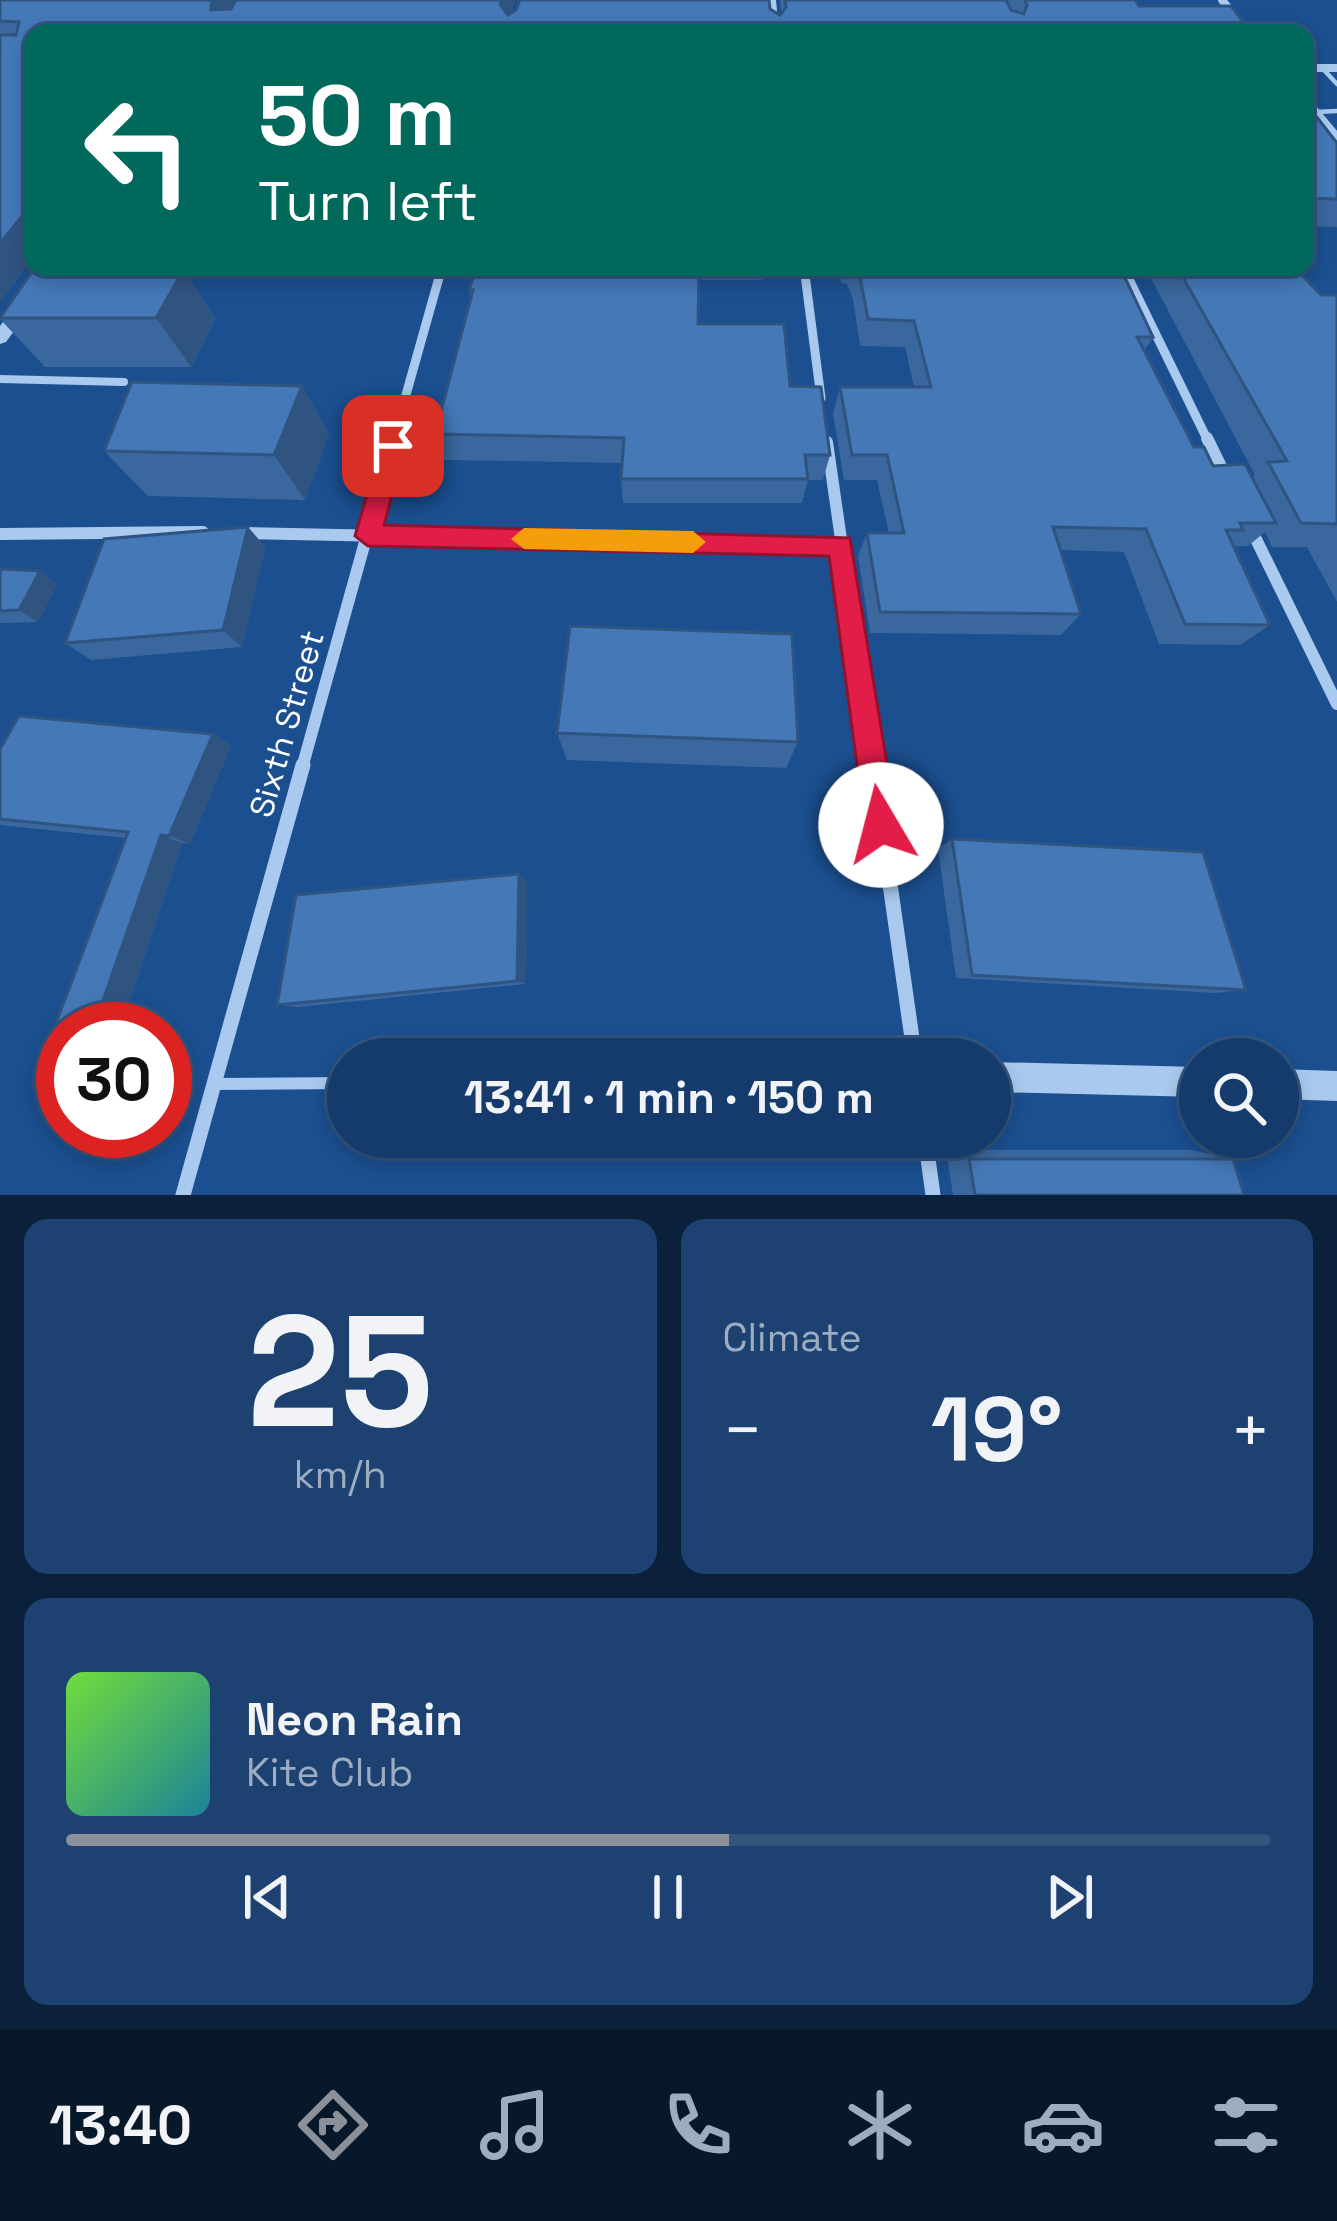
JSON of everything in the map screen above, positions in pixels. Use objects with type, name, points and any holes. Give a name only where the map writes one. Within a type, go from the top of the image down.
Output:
[{"type":"street","points":[[1222,0],[1242,24]]},
{"type":"street","points":[[1314,68],[1337,68]]},
{"type":"street","points":[[1314,110],[1337,137]]},
{"type":"street","points":[[0,338],[46,276]]},
{"type":"street","name":"Sixth Street","points":[[184,1195],[440,276]]},
{"type":"street","points":[[805,276],[822,406]]},
{"type":"street","points":[[1127,276],[1235,496]]},
{"type":"street","points":[[825,429],[912,1038]]},
{"type":"street","points":[[1245,517],[1337,704]]},
{"type":"street","points":[[0,533],[211,532]]},
{"type":"street","points":[[233,533],[840,545]]},
{"type":"street","points":[[1011,1078],[1179,1082]]},
{"type":"street","points":[[1299,1085],[1337,1086]]},
{"type":"street","points":[[929,1158],[933,1195]]},
{"type":"lane","points":[[1322,68],[1337,84]]},
{"type":"lane","points":[[1316,112],[1337,111]]},
{"type":"lane","points":[[0,379],[124,382]]},
{"type":"lane","points":[[214,1084],[327,1083]]},
{"type":"building","points":[[0,0],[214,0],[211,10],[231,9],[236,0],[502,0],[508,15],[520,0],[769,0],[770,9],[780,15],[785,0],[1006,0],[1011,10],[1024,14],[1025,0],[1135,0],[1139,6],[1231,6],[1245,24],[24,24],[24,214],[0,243],[0,35],[16,35],[19,22],[0,21]]},
{"type":"building","points":[[1314,114],[1337,143],[1337,199],[1314,198]]},
{"type":"building","points":[[29,276],[180,276],[156,318],[0,318]]},
{"type":"building","points":[[473,276],[699,276],[698,324],[784,324],[790,386],[821,387],[830,455],[805,455],[808,479],[621,479],[624,438],[435,434],[473,290],[469,290]]},
{"type":"building","points":[[860,276],[1124,276],[1153,337],[1137,337],[1194,447],[1204,447],[1213,466],[1245,464],[1276,523],[1240,523],[1243,530],[1226,530],[1270,625],[1185,624],[1146,529],[1053,527],[1081,614],[880,612],[867,533],[904,533],[887,455],[852,455],[840,387],[931,387],[914,321],[868,319]]},
{"type":"building","points":[[1182,276],[1303,276],[1321,295],[1337,295],[1337,524],[1301,523],[1268,462],[1287,461]]},
{"type":"building","points":[[132,382],[302,386],[274,455],[104,451]]},
{"type":"building","points":[[248,527],[223,630],[65,643],[104,539]]},
{"type":"building","points":[[0,569],[40,571],[19,610],[0,611]]},
{"type":"building","points":[[570,626],[792,634],[798,742],[557,733]]},
{"type":"building","points":[[19,716],[213,734],[169,836],[161,835],[102,1002],[64,1002],[128,832],[0,819],[0,749]]},
{"type":"building","points":[[952,839],[1203,852],[1246,990],[972,975]]},
{"type":"building","points":[[519,874],[517,981],[277,1005],[296,895]]},
{"type":"building","points":[[969,1159],[1233,1159],[1244,1195],[975,1195]]},
{"type":"slow traffic","points":[[524,539],[693,542]]},
{"type":"route","points":[[393,446],[368,536],[840,545],[881,825]]}]
